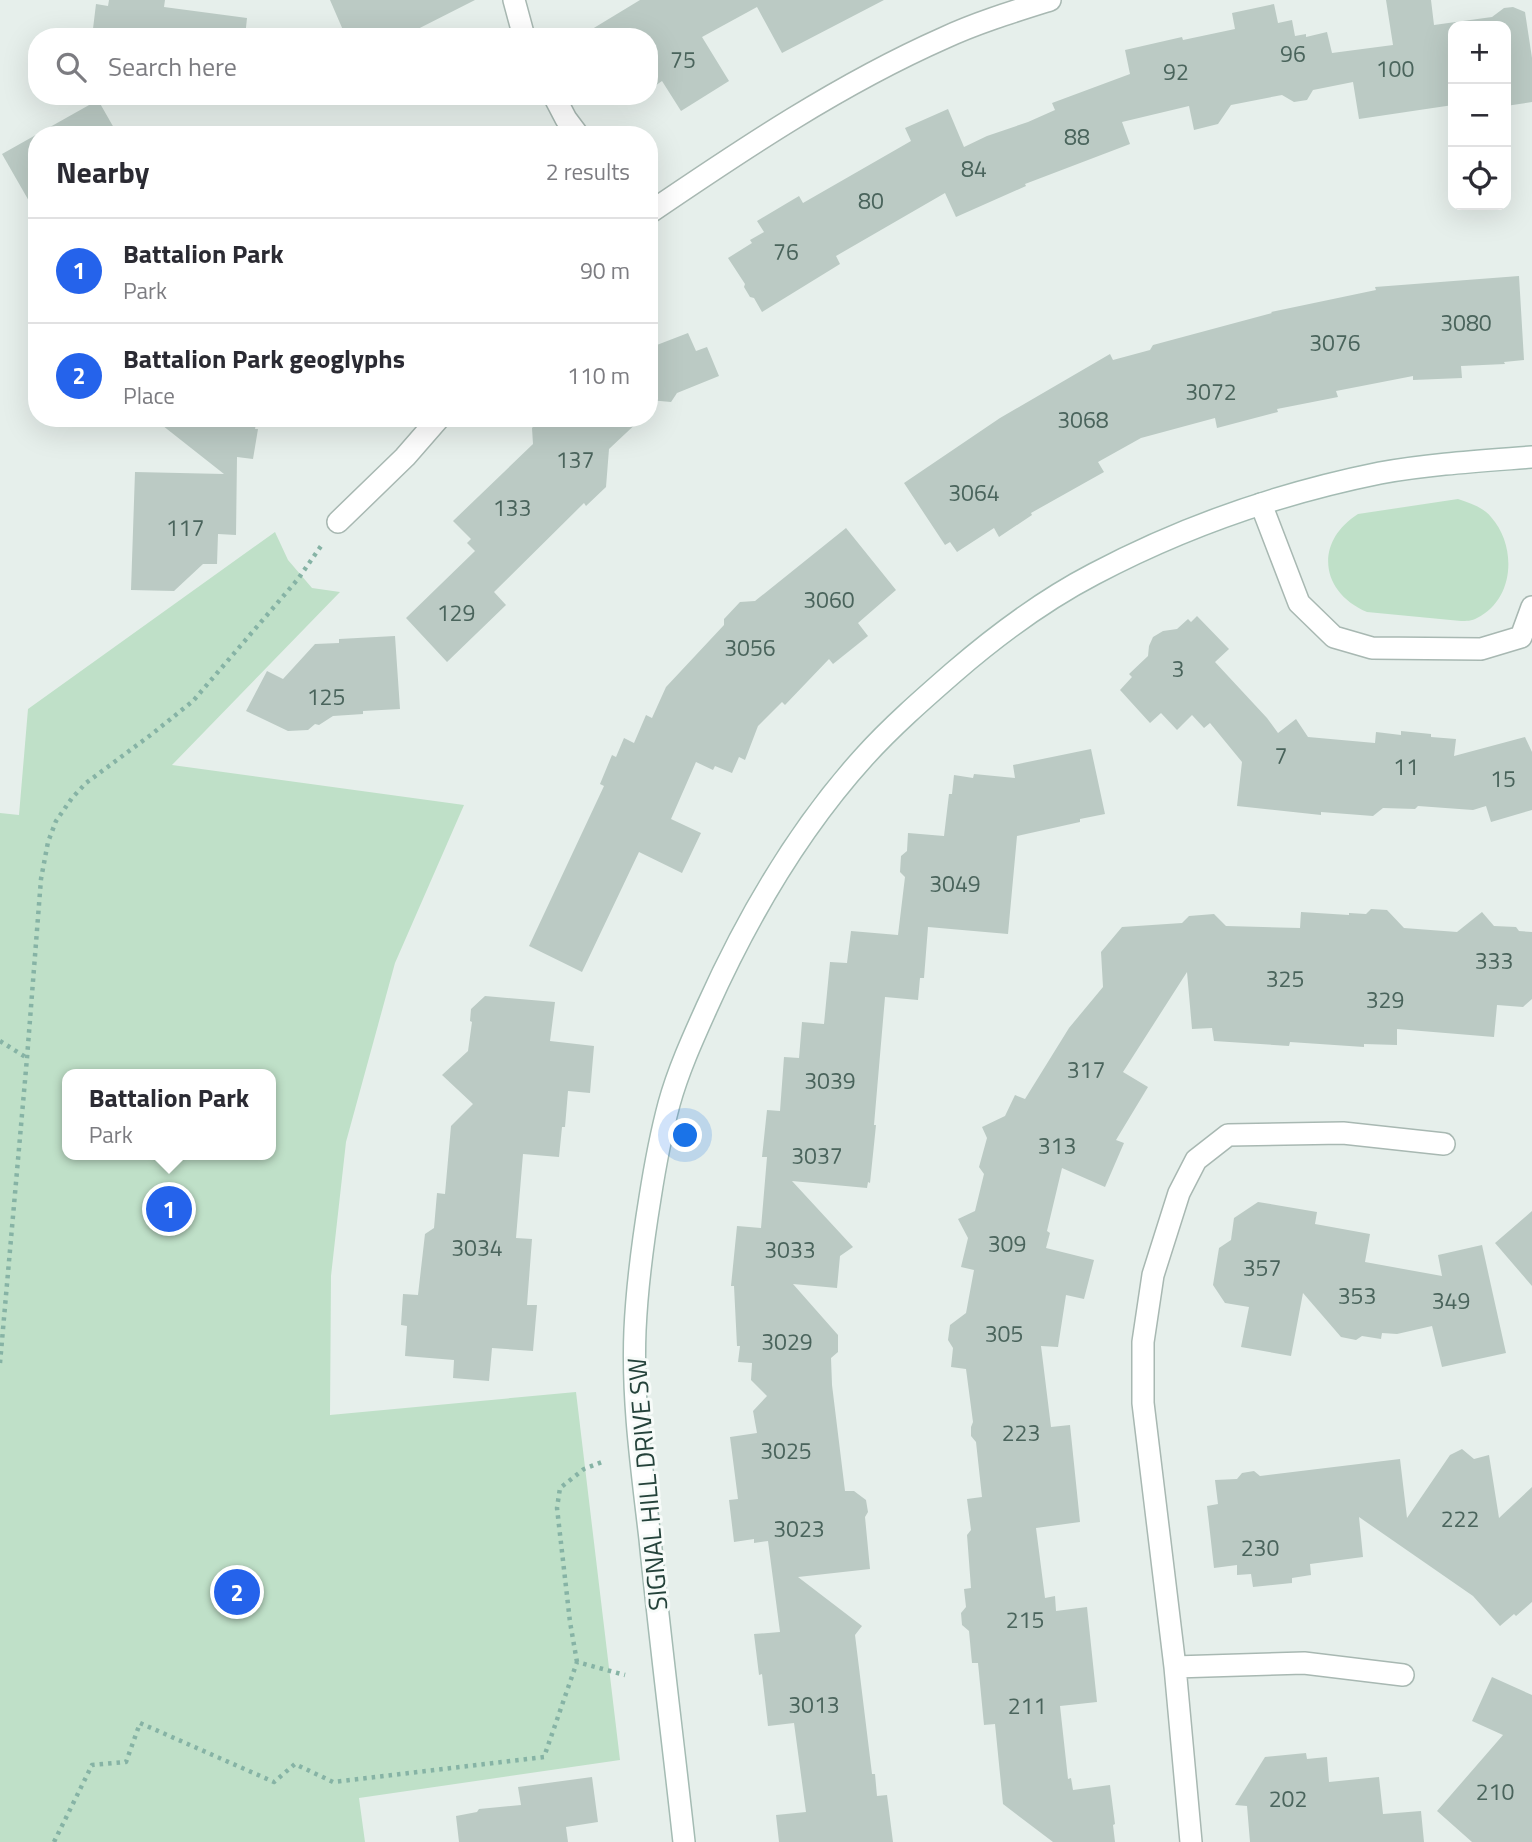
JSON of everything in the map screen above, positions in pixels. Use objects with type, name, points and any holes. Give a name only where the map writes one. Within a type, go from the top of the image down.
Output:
[{"type":"street","points":[[514,0],[522,28]]},
{"type":"street","points":[[658,207],[726,161],[852,84],[945,37],[1050,0]]},
{"type":"street","points":[[559,105],[571,126]]},
{"type":"street","points":[[338,522],[405,457],[431,427]]},
{"type":"street","name":"SIGNAL HILL DRIVE SW","points":[[684,1842],[637,1418],[635,1330],[642,1247],[669,1103],[691,1044],[754,913],[803,832],[864,757],[929,693],[1001,632],[1094,573],[1213,521],[1322,486],[1384,473],[1459,462],[1532,457]]},
{"type":"street","points":[[1261,504],[1300,603],[1334,637],[1372,648],[1481,649],[1521,637],[1532,607]]},
{"type":"street","points":[[1191,1842],[1175,1667],[1143,1403],[1143,1342],[1153,1275],[1178,1193],[1196,1160],[1228,1135],[1343,1133],[1444,1144]]},
{"type":"street","points":[[1175,1667],[1304,1662],[1403,1675]]},
{"type":"path","points":[[0,1363],[41,879],[48,842],[56,821],[86,783],[193,701],[298,579],[338,522]]},
{"type":"path","points":[[0,1041],[27,1058]]},
{"type":"path","points":[[54,1842],[92,1765],[126,1762],[140,1723],[274,1782],[295,1765],[333,1782],[544,1757],[577,1661],[557,1508],[560,1488],[584,1469],[602,1462]]},
{"type":"path","points":[[577,1661],[625,1675]]},
{"type":"green space","points":[[1458,499],[1488,514],[1505,542],[1508,571],[1505,585],[1490,609],[1475,619],[1465,621],[1367,612],[1351,603],[1340,592],[1332,580],[1328,566],[1334,538],[1344,525],[1358,514]]},
{"type":"green space","points":[[275,532],[288,560],[312,588],[340,592],[172,765],[464,805],[395,963],[346,1142],[331,1276],[330,1415],[576,1392],[620,1760],[359,1798],[365,1842],[0,1842],[0,813],[19,815],[28,709]]},
{"type":"building","points":[[109,0],[165,0],[164,7],[247,18],[246,28],[93,28],[96,4],[108,6]]},
{"type":"building","points":[[330,0],[475,0],[420,28],[342,28]]},
{"type":"building","points":[[640,0],[884,0],[782,53],[757,7],[702,37],[729,81],[681,111],[662,81],[658,84],[658,28],[594,28]]},
{"type":"building","points":[[1386,0],[1431,0],[1434,25],[1448,23],[1448,106],[1359,119],[1353,82],[1313,90],[1307,100],[1294,102],[1282,95],[1231,105],[1218,124],[1194,130],[1189,106],[1122,122],[1130,144],[1025,184],[1026,186],[956,217],[945,193],[836,256],[840,264],[762,312],[754,298],[750,297],[728,258],[764,232],[757,221],[799,196],[803,203],[911,141],[905,128],[948,109],[964,147],[1055,110],[1052,103],[1130,74],[1125,50],[1235,29],[1232,13],[1274,4],[1278,23],[1292,20],[1295,36],[1306,34],[1306,37],[1327,32],[1332,53],[1393,45]]},
{"type":"building","points":[[1513,7],[1525,12],[1532,58],[1532,102],[1511,105],[1511,21],[1463,21],[1492,17],[1504,8]]},
{"type":"building","points":[[89,105],[101,105],[113,126],[52,126]]},
{"type":"building","points":[[28,139],[28,199],[2,154]]},
{"type":"building","points":[[1519,276],[1524,360],[1504,362],[1505,364],[1461,366],[1462,378],[1413,380],[1413,376],[1336,391],[1338,397],[1277,409],[1278,412],[1217,428],[1215,418],[1141,438],[1098,462],[1104,472],[1031,513],[1032,515],[999,537],[994,528],[957,552],[950,542],[945,545],[904,483],[1000,418],[1110,354],[1113,360],[1150,350],[1153,345],[1271,312],[1376,290],[1375,287]]},
{"type":"building","points":[[688,333],[696,351],[707,347],[719,376],[677,393],[671,402],[658,401],[658,345]]},
{"type":"building","points":[[164,427],[258,429],[253,459],[237,457],[236,535],[218,534],[217,564],[203,564],[174,591],[131,590],[135,472],[224,474]]},
{"type":"building","points":[[632,427],[609,449],[606,487],[586,506],[584,503],[494,592],[506,605],[447,662],[406,618],[475,551],[467,543],[471,539],[453,521],[533,444],[532,428]]},
{"type":"building","points":[[846,528],[896,590],[858,623],[868,636],[833,664],[829,659],[785,705],[782,702],[758,726],[745,760],[739,757],[732,773],[715,766],[713,770],[696,762],[671,819],[701,833],[682,873],[639,852],[582,972],[529,946],[604,786],[600,784],[612,755],[616,757],[624,738],[634,743],[646,715],[652,718],[666,687],[724,625],[724,619],[740,602],[755,601]]},
{"type":"building","points":[[1197,616],[1229,649],[1215,662],[1278,733],[1296,719],[1308,737],[1375,743],[1376,732],[1431,734],[1431,737],[1456,739],[1454,756],[1525,737],[1532,752],[1532,810],[1491,822],[1486,806],[1473,810],[1418,806],[1415,809],[1383,808],[1373,816],[1321,812],[1321,815],[1237,806],[1242,762],[1210,723],[1204,728],[1192,715],[1177,730],[1161,713],[1150,723],[1120,690],[1132,677],[1129,674],[1148,656],[1153,637],[1163,631],[1177,629],[1188,619],[1191,622]]},
{"type":"building","points":[[395,636],[400,709],[333,716],[308,730],[288,731],[246,711],[267,671],[283,679],[315,644],[339,643],[339,639]]},
{"type":"building","points":[[1091,749],[1105,814],[1017,836],[1008,934],[928,927],[924,978],[920,978],[918,1000],[885,997],[876,1125],[870,1183],[868,1182],[867,1188],[792,1181],[853,1247],[840,1256],[837,1288],[793,1284],[838,1335],[838,1352],[831,1358],[832,1385],[845,1491],[854,1491],[866,1500],[870,1569],[798,1577],[862,1626],[855,1635],[872,1774],[875,1774],[877,1796],[887,1795],[893,1842],[779,1842],[776,1815],[806,1812],[794,1723],[768,1726],[762,1674],[759,1675],[754,1634],[780,1632],[768,1541],[754,1543],[754,1539],[734,1542],[729,1500],[738,1499],[730,1437],[757,1433],[753,1411],[767,1396],[751,1380],[752,1363],[738,1362],[740,1346],[737,1346],[734,1286],[731,1286],[737,1226],[761,1228],[767,1157],[762,1157],[767,1110],[780,1111],[784,1057],[799,1058],[802,1022],[824,1024],[830,962],[847,963],[851,931],[898,935],[905,877],[900,872],[901,856],[907,851],[908,833],[944,836],[954,775],[1015,778],[1013,765]]},
{"type":"building","points":[[1371,909],[1387,910],[1404,928],[1457,932],[1482,912],[1494,926],[1516,927],[1519,931],[1532,932],[1532,999],[1523,1007],[1497,1005],[1494,1037],[1397,1029],[1397,1045],[1364,1044],[1364,1047],[1290,1042],[1289,1046],[1214,1041],[1212,1028],[1192,1029],[1187,972],[1123,1072],[1148,1087],[1116,1140],[1124,1143],[1105,1187],[1062,1168],[1047,1231],[1050,1233],[1046,1248],[1094,1260],[1084,1299],[1066,1295],[1058,1347],[1041,1346],[1051,1427],[1070,1425],[1080,1522],[1036,1528],[1045,1598],[1055,1596],[1056,1611],[1087,1607],[1097,1702],[1060,1706],[1068,1779],[1071,1778],[1073,1790],[1110,1785],[1115,1842],[1053,1842],[1003,1804],[995,1724],[984,1725],[978,1663],[972,1663],[969,1631],[962,1625],[961,1613],[966,1607],[964,1589],[971,1588],[967,1535],[971,1530],[967,1499],[982,1497],[976,1442],[971,1436],[973,1422],[966,1369],[951,1367],[953,1348],[948,1340],[950,1325],[966,1313],[974,1270],[961,1267],[968,1238],[958,1219],[975,1211],[984,1174],[979,1167],[987,1138],[982,1127],[1005,1116],[1015,1095],[1025,1099],[1069,1028],[1103,987],[1101,952],[1122,927],[1182,923],[1189,916],[1214,914],[1226,926],[1300,928],[1301,912],[1349,915],[1366,914]]},
{"type":"building","points":[[485,996],[555,1002],[550,1041],[594,1046],[590,1093],[568,1091],[559,1157],[523,1154],[516,1238],[532,1239],[527,1305],[537,1305],[533,1351],[492,1348],[489,1381],[453,1378],[454,1360],[405,1356],[407,1326],[401,1325],[403,1294],[418,1295],[425,1234],[434,1228],[437,1193],[445,1194],[451,1126],[473,1104],[442,1075],[468,1051],[471,1009]]},
{"type":"building","points":[[1258,1202],[1317,1212],[1315,1224],[1370,1234],[1365,1262],[1442,1276],[1438,1255],[1482,1245],[1506,1353],[1442,1367],[1432,1326],[1397,1334],[1382,1333],[1381,1339],[1362,1336],[1356,1340],[1341,1337],[1303,1293],[1291,1356],[1241,1347],[1249,1307],[1225,1303],[1213,1285],[1219,1248],[1231,1240],[1234,1218]]},
{"type":"building","points":[[1532,1211],[1532,1286],[1495,1243]]},
{"type":"building","points":[[1462,1449],[1474,1459],[1489,1455],[1499,1518],[1532,1487],[1532,1602],[1500,1626],[1473,1596],[1359,1517],[1363,1557],[1310,1564],[1311,1575],[1292,1578],[1292,1583],[1253,1587],[1251,1574],[1237,1575],[1237,1565],[1214,1568],[1207,1506],[1218,1504],[1215,1480],[1237,1479],[1242,1473],[1254,1471],[1260,1476],[1400,1459],[1407,1518],[1450,1455]]},
{"type":"building","points":[[1492,1677],[1532,1695],[1532,1842],[1472,1842],[1437,1811],[1503,1735],[1472,1721]]},
{"type":"building","points":[[1306,1753],[1307,1759],[1327,1757],[1329,1782],[1379,1777],[1383,1814],[1421,1811],[1424,1842],[1250,1842],[1247,1806],[1235,1805],[1265,1757]]},
{"type":"building","points":[[592,1777],[598,1822],[566,1827],[568,1842],[459,1842],[456,1816],[477,1812],[479,1809],[521,1805],[518,1787]]},
{"type":"place","name":"Battalion Park","points":[[169,1209]]},
{"type":"place","name":"Battalion Park geoglyphs","points":[[237,1592]]}]
